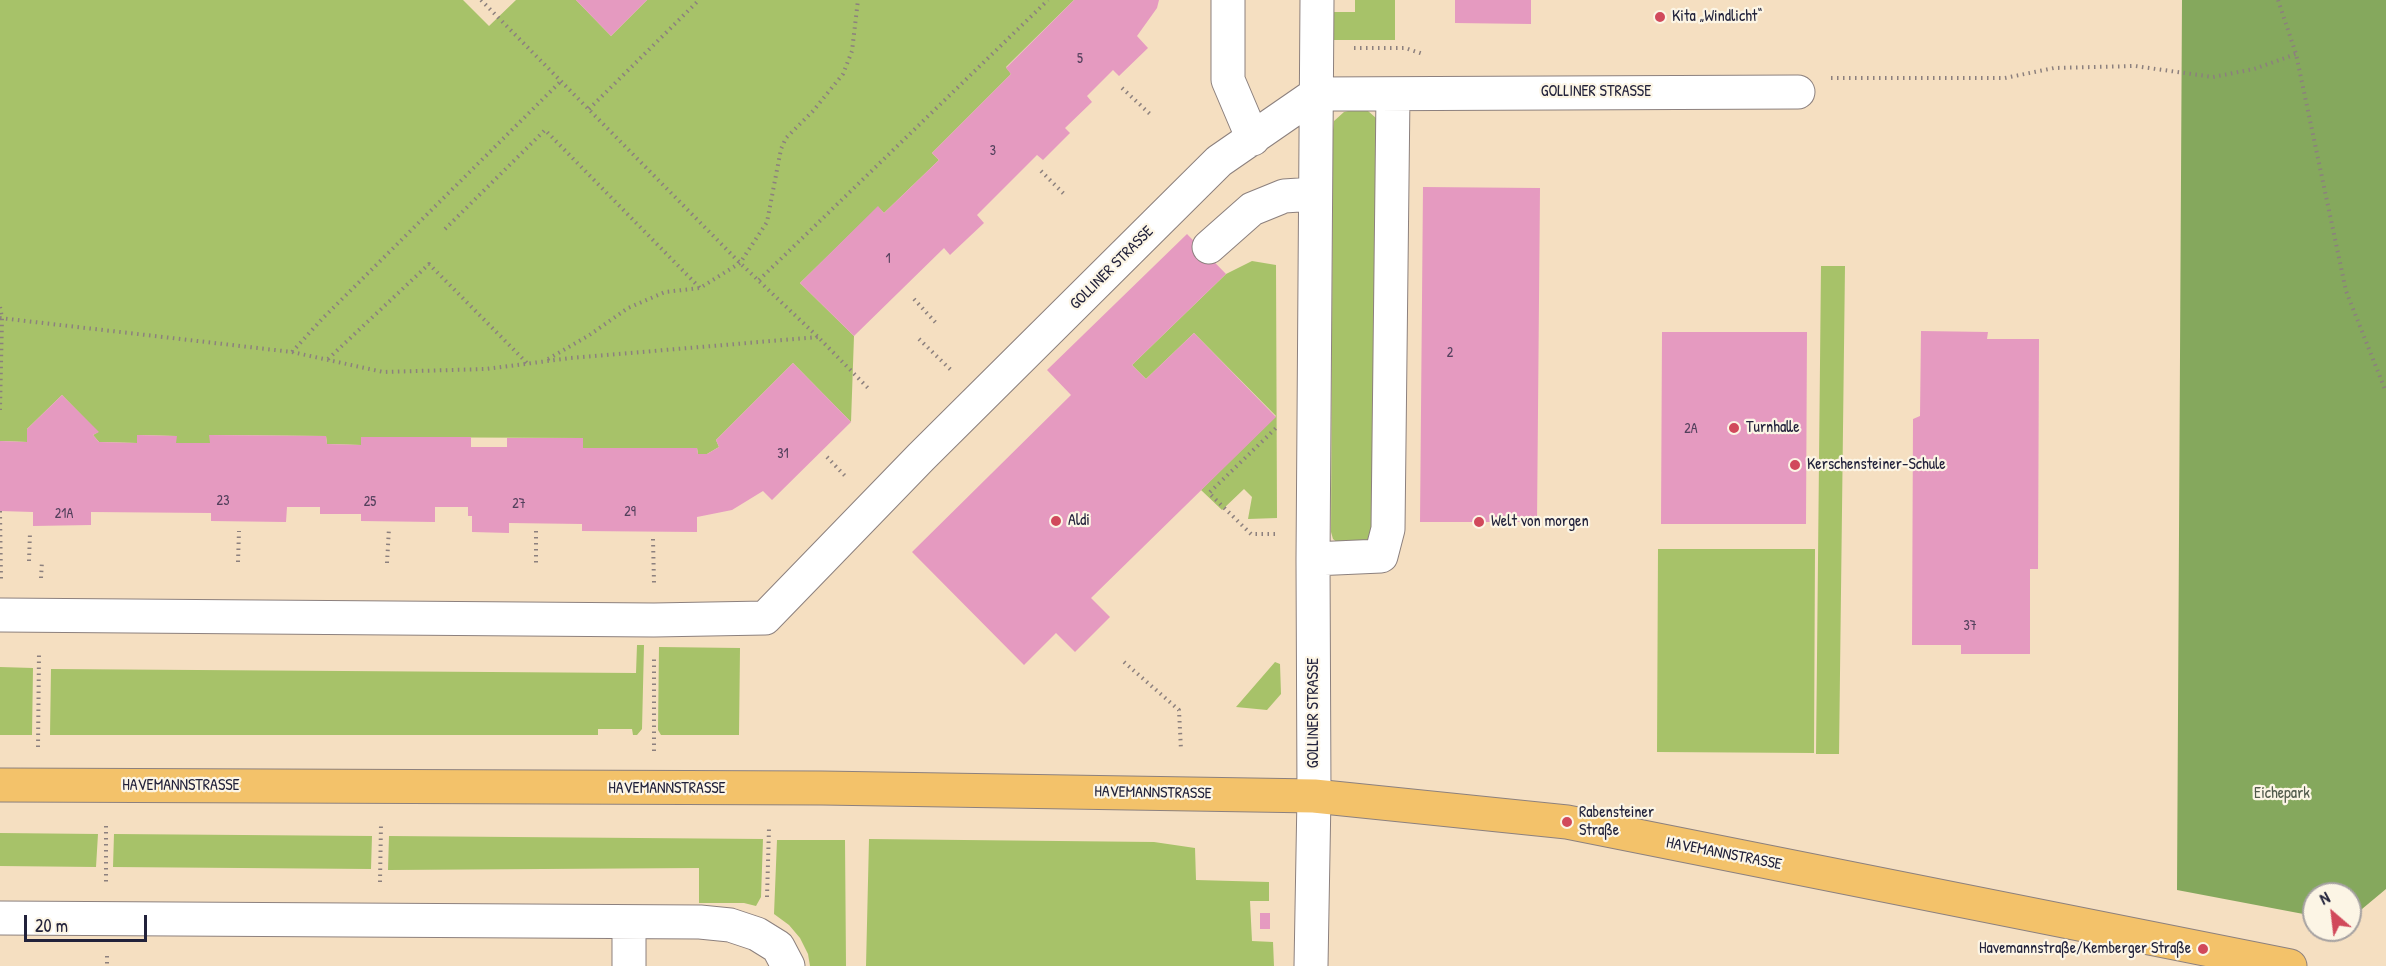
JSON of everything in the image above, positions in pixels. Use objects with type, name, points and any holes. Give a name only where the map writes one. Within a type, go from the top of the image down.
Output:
[{"type":"main road","name":"HAVEMANNSTRASSE","points":[[0,785],[822,788],[1314,796],[1568,822],[2290,966]]},
{"type":"street","points":[[1228,0],[1228,80],[1252,139]]},
{"type":"street","name":"GOLLINER STRASSE","points":[[1314,796],[1312,559],[1317,0]]},
{"type":"street","name":"GOLLINER STRASSE","points":[[0,615],[654,620],[765,618],[921,457],[1219,161],[1316,94],[1798,92]]},
{"type":"street","points":[[1312,559],[1381,556],[1388,529],[1393,94]]},
{"type":"street","points":[[1209,248],[1252,209],[1284,196],[1315,194]]},
{"type":"street","points":[[1311,966],[1314,796]]},
{"type":"street","points":[[0,918],[700,922],[730,925],[758,934],[778,947],[788,966]]},
{"type":"street","points":[[628,922],[629,966]]},
{"type":"path","points":[[481,0],[740,263],[868,388]]},
{"type":"path","points":[[589,109],[699,0]]},
{"type":"path","points":[[545,361],[588,336],[628,308],[665,292],[700,288],[740,263],[767,222],[781,149],[786,138],[813,111],[843,74],[852,51],[858,0]]},
{"type":"path","points":[[759,280],[1047,0]]},
{"type":"path","points":[[2278,0],[2296,54],[2346,291],[2386,392]]},
{"type":"path","points":[[1830,78],[2005,78],[2054,68],[2135,66],[2213,77],[2254,69],[2296,54]]},
{"type":"path","points":[[292,352],[322,319],[561,81]]},
{"type":"path","points":[[1122,88],[1150,114]]},
{"type":"path","points":[[445,229],[545,130],[700,288]]},
{"type":"path","points":[[1041,171],[1066,196]]},
{"type":"path","points":[[328,360],[429,264],[528,364]]},
{"type":"path","points":[[914,299],[936,323]]},
{"type":"path","points":[[0,307],[0,410]]},
{"type":"path","points":[[1,318],[292,352],[383,372],[486,369],[545,361],[818,337]]},
{"type":"path","points":[[919,339],[981,398]]},
{"type":"path","points":[[1276,428],[1209,493],[1251,534],[1285,534]]},
{"type":"path","points":[[0,511],[0,615]]},
{"type":"path","points":[[387,563],[389,528]]},
{"type":"path","points":[[238,562],[239,531]]},
{"type":"path","points":[[536,531],[536,564]]},
{"type":"path","points":[[29,561],[30,533]]},
{"type":"path","points":[[1124,662],[1179,710],[1181,750]]},
{"type":"path","points":[[38,665],[38,747]]},
{"type":"path","points":[[380,873],[381,823]]},
{"type":"path","points":[[106,826],[107,877]]},
{"type":"path","points":[[766,907],[769,828]]},
{"type":"green space","points":[[0,0],[463,0],[489,26],[516,0],[576,0],[611,36],[647,0],[1074,0],[1006,67],[1011,74],[932,153],[939,160],[884,213],[878,207],[800,283],[854,336],[851,422],[793,363],[716,440],[719,447],[707,454],[698,454],[697,448],[583,448],[583,438],[362,437],[361,445],[327,444],[326,436],[210,435],[210,443],[176,443],[176,436],[137,435],[137,443],[99,442],[93,435],[98,432],[62,395],[27,429],[27,442],[0,441]]},
{"type":"green space","points":[[1355,0],[1395,0],[1395,40],[1331,40],[1332,12],[1355,12]]},
{"type":"green space","name":"Eichepark","points":[[2182,0],[2386,0],[2386,889],[2362,909],[2362,882],[2302,882],[2302,914],[2177,890]]},
{"type":"green space","points":[[1356,109],[1368,111],[1376,118],[1380,129],[1375,532],[1365,543],[1338,543],[1333,539],[1331,532],[1333,130],[1334,121],[1344,112]]},
{"type":"green space","points":[[1252,261],[1276,265],[1277,518],[1248,519],[1252,497],[1244,489],[1222,510],[1201,490],[1276,416],[1194,333],[1146,379],[1132,365],[1226,274]]},
{"type":"green space","points":[[1821,266],[1845,266],[1839,754],[1816,754]]},
{"type":"green space","points":[[1658,549],[1815,549],[1814,753],[1657,752]]},
{"type":"green space","points":[[637,645],[644,645],[642,729],[637,735],[633,735],[632,729],[598,729],[598,735],[50,735],[51,669],[636,673]]},
{"type":"green space","points":[[659,647],[740,648],[739,735],[661,735],[658,730]]},
{"type":"green space","points":[[1275,662],[1280,664],[1281,694],[1267,710],[1236,707]]},
{"type":"green space","points":[[0,667],[33,668],[32,735],[0,735]]},
{"type":"green space","points":[[0,833],[98,834],[96,867],[0,866]]},
{"type":"green space","points":[[114,834],[372,836],[371,869],[113,867]]},
{"type":"green space","points":[[389,836],[763,839],[761,897],[756,906],[744,903],[699,903],[699,868],[388,870]]},
{"type":"green space","points":[[869,839],[1154,842],[1195,848],[1196,880],[1269,882],[1269,901],[1250,901],[1252,941],[1273,942],[1274,966],[866,966]]},
{"type":"green space","points":[[777,840],[845,840],[846,966],[810,966],[808,954],[800,938],[789,925],[774,914]]},
{"type":"building","points":[[576,0],[647,0],[611,36]]},
{"type":"building","points":[[1074,0],[1159,0],[1157,8],[1137,36],[1148,48],[1119,76],[1113,70],[1087,96],[1092,102],[1065,128],[1070,133],[1043,160],[1037,155],[977,215],[984,223],[950,255],[944,248],[854,336],[800,283],[878,206],[884,213],[939,160],[932,153],[1011,74],[1006,68]]},
{"type":"building","points":[[1455,0],[1531,0],[1531,24],[1455,23]]},
{"type":"building","points":[[1423,187],[1540,188],[1537,522],[1420,522]]},
{"type":"building","name":"Aldi","points":[[1187,234],[1226,274],[1132,365],[1146,379],[1194,333],[1276,417],[1091,598],[1110,617],[1075,652],[1056,633],[1024,665],[912,552],[1071,395],[1047,370]]},
{"type":"building","points":[[1921,331],[1988,332],[1987,339],[2039,339],[2038,569],[2030,569],[2030,654],[1961,654],[1961,645],[1912,645],[1913,419],[1920,416]]},
{"type":"building","name":"Turnhalle","points":[[1662,332],[1807,332],[1806,524],[1661,524]]},
{"type":"building","points":[[793,363],[851,422],[772,500],[763,491],[732,510],[697,517],[697,532],[582,531],[582,524],[509,523],[509,533],[472,532],[472,516],[468,516],[468,507],[435,507],[435,522],[361,521],[361,514],[320,514],[320,507],[287,507],[286,522],[211,521],[211,513],[91,512],[91,525],[33,526],[33,512],[0,511],[0,441],[27,442],[27,429],[62,395],[99,432],[93,435],[99,442],[137,443],[137,435],[177,436],[176,443],[210,443],[209,435],[326,436],[327,444],[361,445],[361,437],[471,437],[471,447],[507,447],[507,438],[583,438],[583,448],[697,448],[698,454],[707,454],[719,447],[716,440]]},
{"type":"building","points":[[1260,913],[1270,913],[1270,929],[1260,929]]},
{"type":"place","name":"Kita „Windlicht“","points":[[1660,17]]},
{"type":"place","name":"Turnhalle","points":[[1734,428]]},
{"type":"place","name":"Kerschensteiner-Schule","points":[[1795,465]]},
{"type":"place","name":"Aldi","points":[[1056,521]]},
{"type":"place","name":"Welt von morgen","points":[[1479,522]]},
{"type":"place","name":"Rabensteiner Straße","points":[[1567,822]]},
{"type":"place","name":"Havemannstraße/Kemberger Straße","points":[[2203,949]]}]
